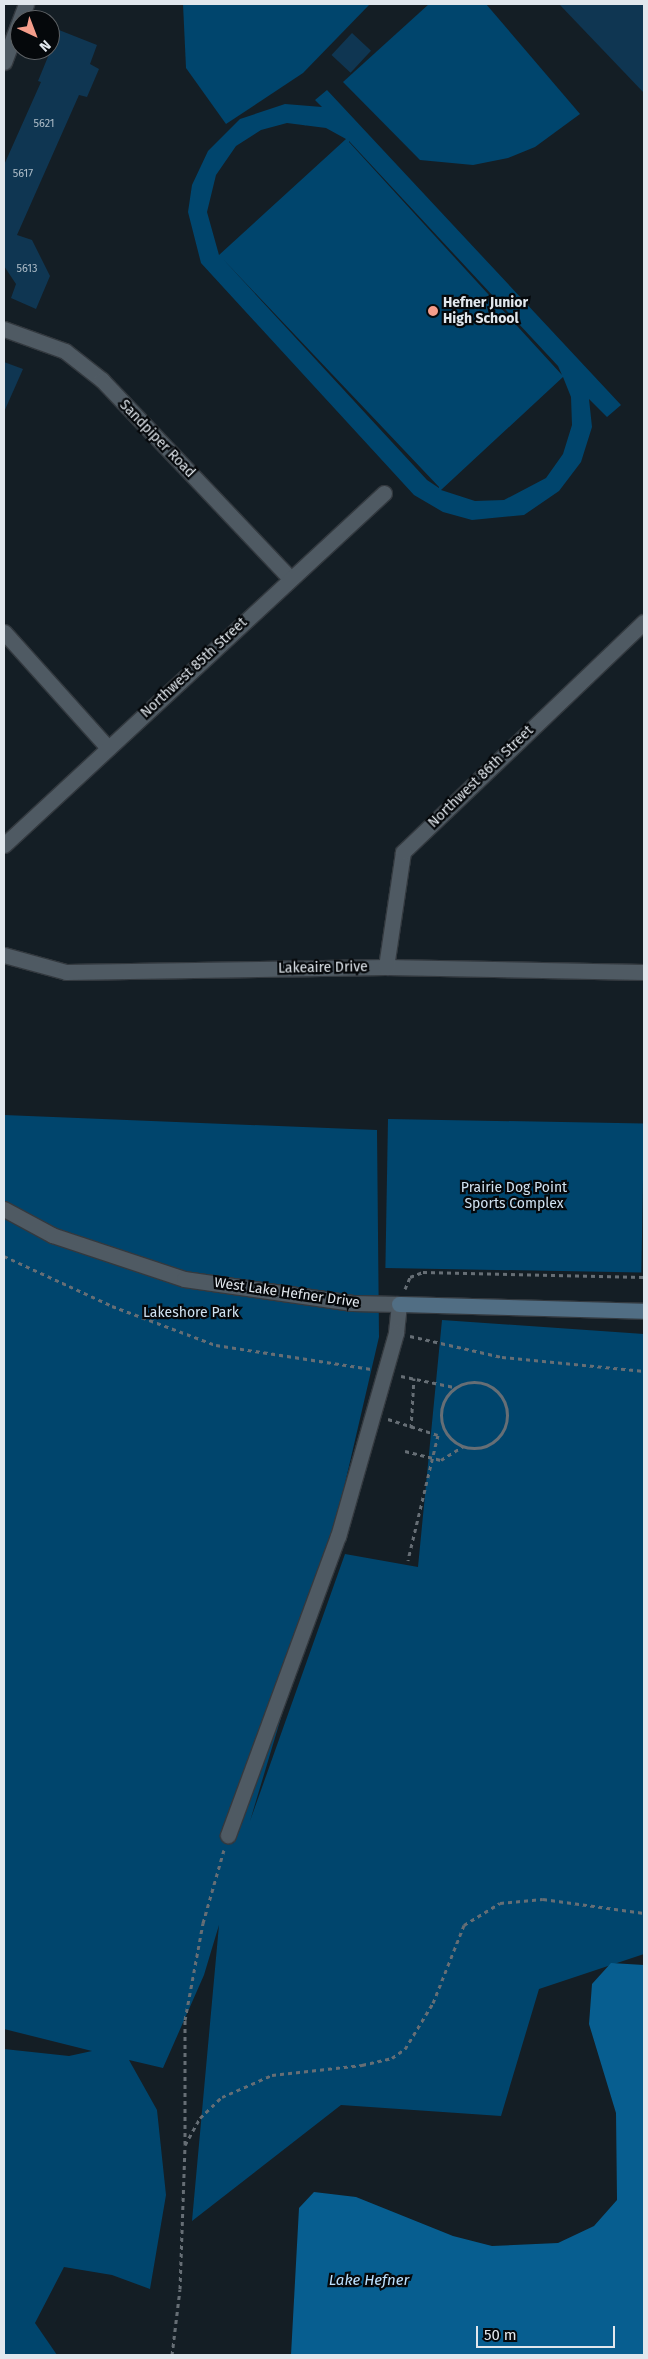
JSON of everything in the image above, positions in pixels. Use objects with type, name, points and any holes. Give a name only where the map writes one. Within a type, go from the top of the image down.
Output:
[{"type":"street","points":[[4,62],[26,4]]},
{"type":"street","name":"Sandpiper Road","points":[[4,328],[65,351],[102,380],[290,578]]},
{"type":"street","name":"Northwest 85th Street","points":[[4,845],[290,578],[384,493]]},
{"type":"street","name":"Northwest 86th Street","points":[[386,967],[402,852],[644,622]]},
{"type":"street","points":[[4,632],[108,748]]},
{"type":"street","name":"Lakeaire Drive","points":[[4,955],[66,972],[386,967],[644,972]]},
{"type":"street","name":"West Lake Hefner Drive","points":[[4,1209],[52,1235],[184,1279],[352,1303],[644,1311]]},
{"type":"street","points":[[228,1835],[338,1536],[383,1371],[396,1333],[399,1304]]},
{"type":"path","points":[[4,1256],[112,1306],[216,1345],[383,1371],[454,1387],[487,1384],[496,1390],[507,1410],[503,1432],[486,1446],[463,1446],[441,1460],[406,1451]]},
{"type":"path","points":[[399,1304],[410,1277],[423,1272],[644,1277]]},
{"type":"path","points":[[396,1333],[502,1356],[644,1372]]},
{"type":"path","points":[[412,1428],[414,1378]]},
{"type":"path","points":[[454,1387],[443,1405],[443,1425],[463,1446]]},
{"type":"path","points":[[386,1414],[395,1423],[438,1435],[435,1459],[408,1560]]},
{"type":"path","points":[[172,2355],[180,2290],[185,2145],[185,2020],[203,1924],[228,1835]]},
{"type":"path","points":[[185,2145],[200,2118],[222,2097],[245,2084],[272,2074],[369,2063],[405,2049],[433,2003],[464,1925],[485,1909],[515,1900],[543,1900],[644,1913]]},
{"type":"green space","points":[[183,4],[370,4],[303,73],[226,124],[186,68]]},
{"type":"green space","points":[[429,4],[486,4],[580,114],[535,147],[508,158],[473,165],[420,160],[343,82]]},
{"type":"green space","points":[[327,90],[621,405],[607,417],[589,399],[592,427],[581,462],[559,491],[524,515],[472,520],[443,512],[414,495],[201,263],[188,212],[192,185],[208,151],[240,119],[285,104],[322,107],[315,100]],"holes":[[[287,123],[326,128],[346,139],[219,255],[207,212],[216,175],[236,146],[261,130]],[[349,142],[558,366],[562,375]],[[222,258],[439,488],[427,480]],[[563,377],[571,397],[572,425],[563,454],[546,478],[504,500],[475,501],[441,490]]]},
{"type":"green space","name":"Lakeshore Park","points":[[4,1115],[377,1130],[379,1337],[323,1578],[250,1821],[345,1554],[418,1567],[442,1320],[644,1334],[644,1954],[539,1989],[501,2116],[341,2105],[192,2221],[219,1925],[204,1975],[163,2068],[129,2060],[157,2110],[166,2195],[150,2289],[112,2275],[64,2267],[35,2323],[57,2355],[4,2355],[4,2049],[69,2056],[92,2051],[4,2029]]},
{"type":"green space","name":"Prairie Dog Point Sports Complex","points":[[388,1119],[644,1123],[641,1272],[385,1268]]},
{"type":"water","name":"Lake Hefner","points":[[611,1963],[644,1965],[644,2355],[291,2355],[299,2208],[314,2192],[356,2197],[453,2236],[492,2246],[558,2243],[594,2226],[617,2200],[616,2113],[589,2024],[592,1984]]},
{"type":"building","points":[[559,4],[644,4],[644,93]]},
{"type":"building","points":[[60,30],[97,45],[90,64],[99,69],[87,97],[79,95],[17,235],[32,240],[50,276],[36,309],[11,298],[16,284],[4,266],[4,165],[41,82],[38,81],[47,60],[60,60]]},
{"type":"building","points":[[352,33],[371,51],[351,73],[332,55]]},
{"type":"building","points":[[4,362],[23,369],[4,412]]},
{"type":"place","name":"Hefner Junior High School","points":[[433,311]]}]
